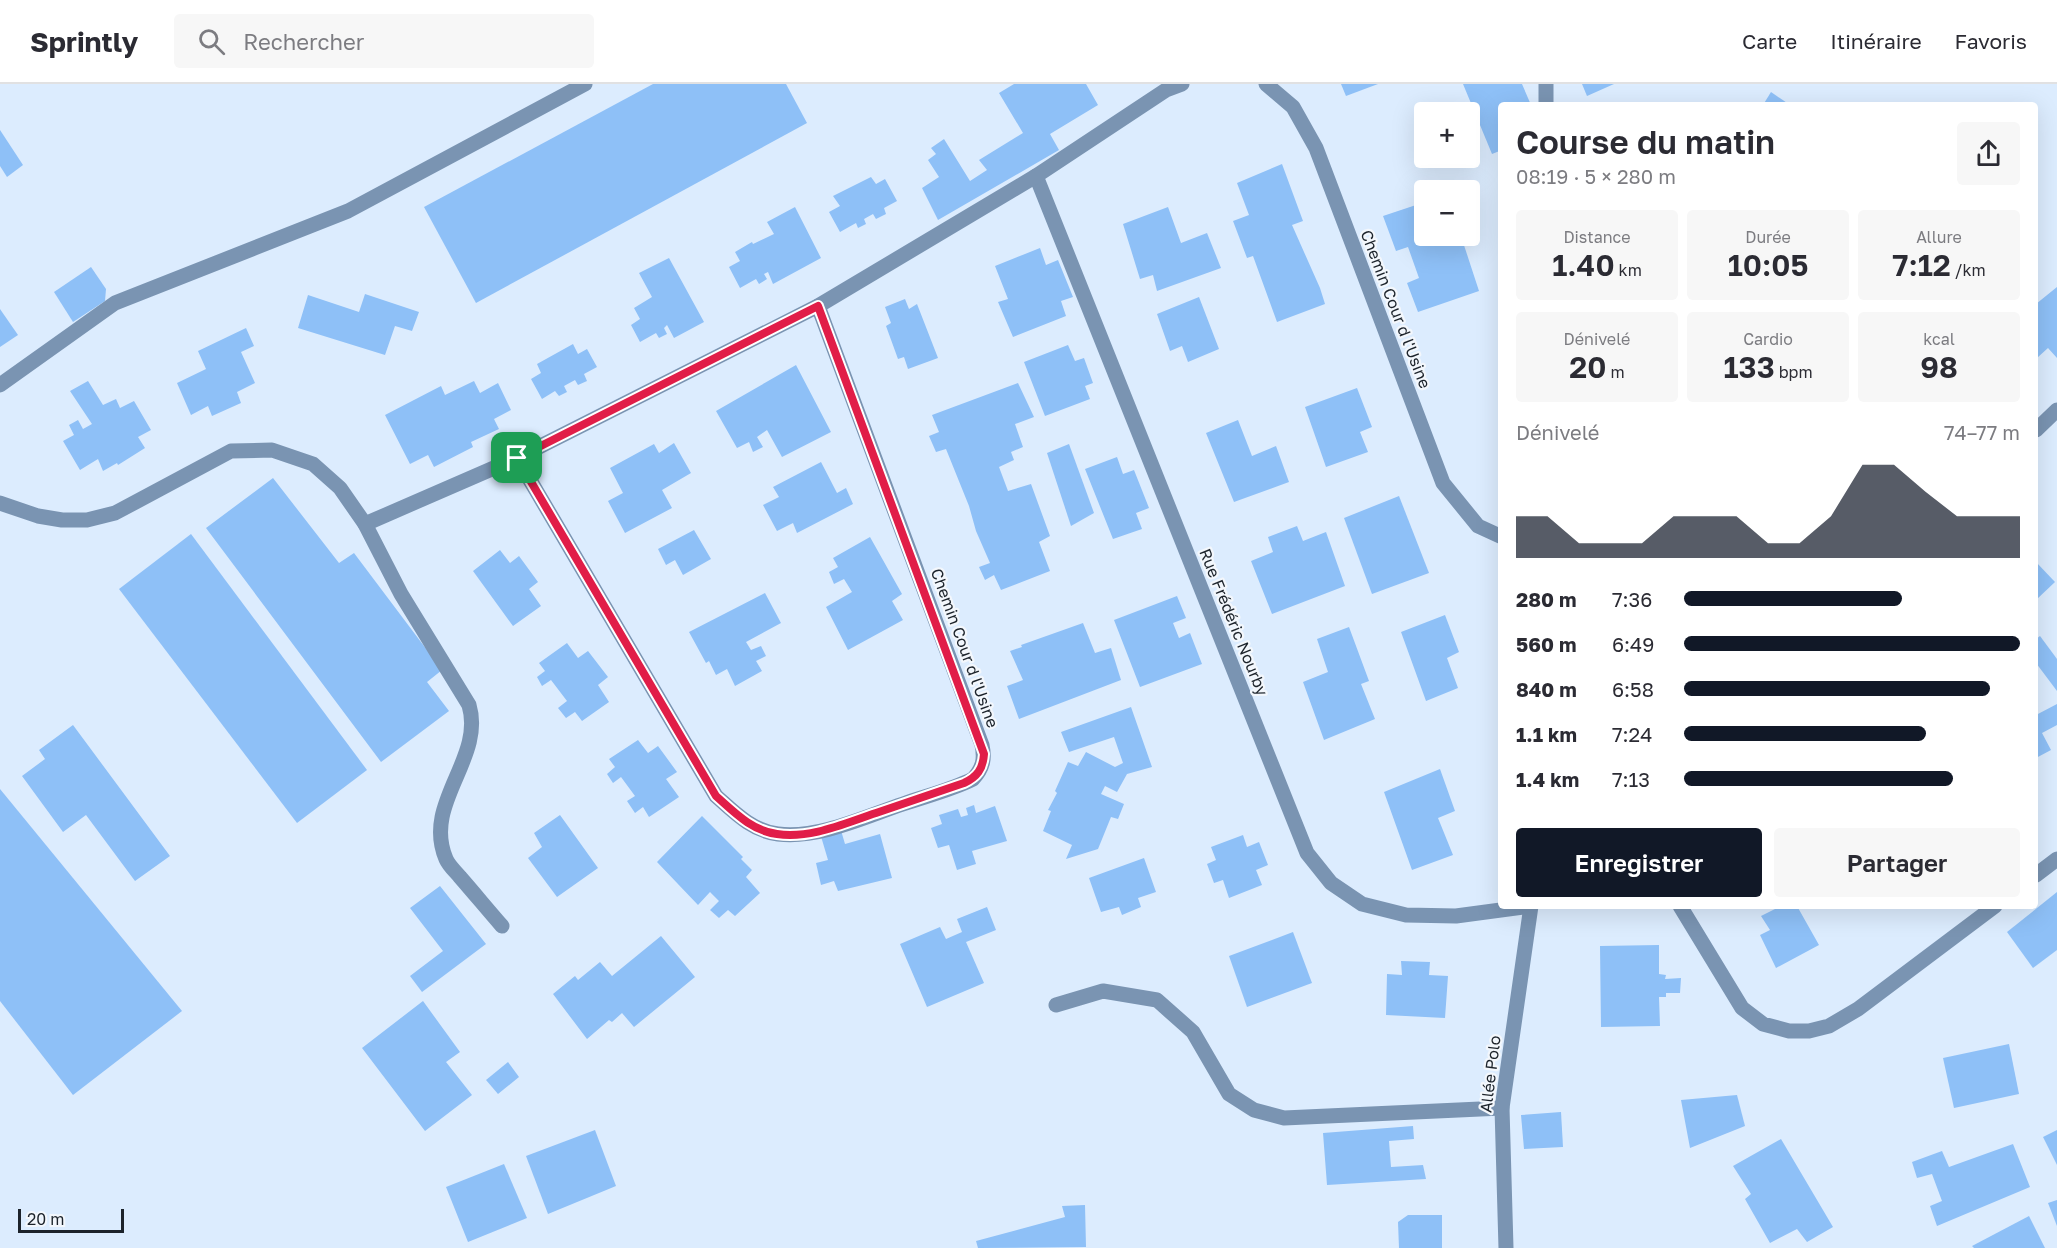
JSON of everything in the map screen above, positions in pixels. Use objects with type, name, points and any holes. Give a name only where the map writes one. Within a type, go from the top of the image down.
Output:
[{"type":"street","points":[[0,385],[115,303],[348,211],[585,84]]},
{"type":"street","points":[[364,524],[517,458],[818,306],[1036,176],[1166,90],[1182,84]]},
{"type":"street","name":"Chemin Cour d l'Usine","points":[[1266,84],[1293,107],[1316,148],[1443,483],[1478,526],[1498,535]]},
{"type":"street","points":[[1546,84],[1546,102]]},
{"type":"street","name":"Rue Frédéric Nourby","points":[[1036,176],[1307,853],[1331,883],[1362,904],[1406,915],[1456,916],[1508,909]]},
{"type":"street","name":"Chemin Cour d l'Usine","points":[[517,458],[716,796],[744,821],[760,830],[777,834],[807,834],[834,827],[973,779],[983,763],[982,745],[818,306]]},
{"type":"street","points":[[2038,428],[2057,410]]},
{"type":"street","points":[[0,503],[38,516],[62,520],[87,520],[115,513],[231,451],[272,450],[313,464],[340,488],[364,524],[401,594],[470,705],[474,719],[473,734],[441,813],[440,837],[446,861],[502,926]]},
{"type":"street","points":[[2038,873],[2057,859]]},
{"type":"street","name":"Allée Polo","points":[[1506,1248],[1502,1108],[1531,909]]},
{"type":"street","points":[[1682,909],[1742,1008],[1763,1024],[1789,1031],[1809,1031],[1829,1026],[1858,1009],[1991,909]]},
{"type":"street","points":[[1056,1005],[1103,991],[1157,1000],[1193,1032],[1229,1094],[1254,1110],[1284,1118],[1502,1108]]},
{"type":"building","points":[[653,84],[786,84],[807,123],[476,303],[424,207]]},
{"type":"building","points":[[1014,84],[1086,84],[1098,105],[1050,134],[1059,150],[938,220],[922,188],[939,177],[928,160],[936,154],[931,148],[944,139],[970,181],[987,170],[979,160],[1023,133],[999,93]]},
{"type":"building","points":[[1341,84],[1378,84],[1346,96]]},
{"type":"building","points":[[1463,84],[1522,84],[1530,102],[1498,102],[1498,152],[1492,154],[1480,125],[1480,102],[1470,102]]},
{"type":"building","points":[[1582,84],[1614,84],[1587,96]]},
{"type":"building","points":[[1771,92],[1786,102],[1765,102]]},
{"type":"building","points":[[0,130],[23,165],[7,177],[0,166]]},
{"type":"building","points":[[1282,164],[1303,221],[1292,225],[1325,304],[1277,322],[1253,256],[1247,258],[1233,221],[1249,215],[1237,183]]},
{"type":"building","points":[[871,177],[876,184],[885,179],[897,201],[884,208],[886,214],[876,219],[873,214],[864,219],[866,224],[858,228],[856,223],[840,232],[829,212],[840,206],[833,196]]},
{"type":"building","points":[[1414,206],[1414,246],[1464,246],[1479,291],[1418,312],[1407,283],[1419,278],[1408,247],[1396,251],[1383,216]]},
{"type":"building","points":[[795,207],[821,258],[773,284],[768,272],[764,274],[767,279],[759,284],[756,279],[740,288],[729,267],[740,261],[735,252],[752,242],[753,244],[774,234],[767,222]]},
{"type":"building","points":[[1168,207],[1181,243],[1207,233],[1221,268],[1157,291],[1153,275],[1140,279],[1123,224]]},
{"type":"building","points":[[1040,248],[1046,265],[1058,260],[1073,297],[1061,301],[1066,316],[1013,337],[998,302],[1008,299],[995,266]]},
{"type":"building","points":[[669,258],[704,322],[674,338],[667,325],[664,328],[667,334],[659,338],[656,333],[640,342],[631,325],[640,319],[634,308],[652,297],[639,273]]},
{"type":"building","points":[[91,267],[106,289],[105,301],[73,322],[54,292]]},
{"type":"building","points":[[2057,287],[2057,358],[2048,348],[2038,357],[2038,302]]},
{"type":"building","points":[[365,294],[419,312],[412,331],[395,326],[385,355],[298,328],[308,295],[359,312]]},
{"type":"building","points":[[1199,297],[1219,349],[1188,362],[1182,346],[1170,351],[1157,314]]},
{"type":"building","points":[[905,299],[909,309],[917,304],[938,358],[908,369],[904,357],[898,359],[886,326],[891,323],[885,307]]},
{"type":"building","points":[[0,309],[18,335],[0,347]]},
{"type":"building","points":[[246,328],[254,346],[241,352],[255,383],[237,392],[241,403],[212,416],[208,406],[191,415],[177,383],[206,369],[198,351]]},
{"type":"building","points":[[573,344],[578,354],[587,349],[597,367],[584,374],[587,381],[578,385],[575,380],[564,386],[567,392],[559,396],[555,391],[542,399],[531,379],[541,373],[537,364]]},
{"type":"building","points":[[1068,345],[1075,361],[1084,358],[1093,383],[1085,386],[1090,399],[1045,416],[1024,362]]},
{"type":"building","points":[[796,365],[831,432],[782,457],[767,430],[757,437],[763,447],[753,452],[749,442],[737,448],[716,411]]},
{"type":"building","points":[[88,381],[103,405],[116,399],[120,408],[134,401],[151,430],[138,437],[145,448],[118,465],[117,463],[103,471],[98,459],[80,470],[63,441],[74,435],[69,425],[78,420],[83,429],[92,424],[70,391]]},
{"type":"building","points":[[474,381],[480,393],[498,383],[511,410],[494,419],[499,429],[471,442],[473,447],[434,467],[428,455],[410,464],[385,415],[441,386],[445,395]]},
{"type":"building","points":[[1018,383],[1034,417],[1015,424],[1023,447],[1011,452],[1014,460],[999,467],[1008,491],[1031,484],[1050,536],[1039,542],[1050,571],[1001,590],[994,575],[985,580],[979,567],[990,563],[976,531],[969,506],[946,449],[936,452],[929,436],[939,432],[932,415]]},
{"type":"building","points":[[1357,388],[1372,427],[1360,432],[1368,452],[1326,467],[1305,407]]},
{"type":"building","points":[[1238,420],[1252,456],[1276,446],[1289,482],[1234,502],[1206,433]]},
{"type":"building","points":[[674,443],[691,473],[662,490],[672,508],[625,533],[608,501],[623,493],[610,468],[654,444],[659,453]]},
{"type":"building","points":[[1069,444],[1094,513],[1071,526],[1047,453]]},
{"type":"building","points":[[1117,457],[1123,474],[1134,470],[1149,508],[1136,513],[1142,529],[1113,539],[1085,469]]},
{"type":"building","points":[[821,462],[837,493],[846,488],[853,504],[797,533],[793,523],[777,531],[763,505],[779,497],[773,487]]},
{"type":"building","points":[[273,478],[339,563],[354,553],[442,670],[427,682],[449,711],[381,762],[206,528]]},
{"type":"building","points":[[1399,496],[1429,573],[1372,594],[1344,518]]},
{"type":"building","points":[[1297,526],[1303,541],[1326,532],[1345,586],[1272,614],[1251,561],[1273,552],[1268,537]]},
{"type":"building","points":[[694,530],[711,559],[683,575],[675,560],[666,565],[658,549]]},
{"type":"building","points":[[191,534],[367,770],[297,823],[119,589]]},
{"type":"building","points":[[870,537],[902,594],[892,601],[903,620],[848,650],[826,607],[852,592],[844,579],[834,584],[829,572],[838,567],[833,558]]},
{"type":"building","points":[[500,550],[510,563],[519,556],[538,582],[529,589],[541,606],[513,626],[473,571]]},
{"type":"building","points":[[2038,564],[2055,582],[2038,598]]},
{"type":"building","points":[[765,593],[781,623],[746,642],[751,650],[761,646],[766,656],[756,661],[762,671],[735,686],[727,669],[716,675],[709,661],[706,663],[689,632]]},
{"type":"building","points":[[1177,596],[1186,618],[1173,623],[1179,638],[1190,633],[1202,664],[1140,687],[1114,620]]},
{"type":"building","points":[[1445,615],[1459,652],[1447,658],[1458,688],[1426,701],[1401,632]]},
{"type":"building","points":[[1083,623],[1095,653],[1111,648],[1121,680],[1019,719],[1007,686],[1023,680],[1010,651]]},
{"type":"building","points":[[1349,627],[1369,681],[1361,684],[1375,719],[1324,740],[1303,682],[1328,672],[1317,639]]},
{"type":"building","points":[[2040,636],[2057,659],[2057,691],[2038,666],[2038,638]]},
{"type":"building","points":[[567,643],[578,658],[588,651],[608,677],[598,685],[609,702],[582,721],[575,712],[566,718],[558,708],[567,701],[551,680],[542,686],[537,677],[545,671],[539,663]]},
{"type":"building","points":[[2057,704],[2057,725],[2042,733],[2051,750],[2038,757],[2038,714]]},
{"type":"building","points":[[1131,707],[1152,767],[1127,774],[1117,792],[1105,786],[1101,794],[1124,804],[1118,819],[1111,817],[1098,849],[1066,859],[1072,845],[1043,831],[1051,811],[1048,810],[1068,762],[1078,766],[1086,752],[1115,767],[1123,763],[1114,737],[1069,752],[1061,732]]},
{"type":"building","points":[[73,725],[170,856],[135,881],[86,815],[63,832],[22,776],[45,759],[39,750]]},
{"type":"building","points":[[638,740],[648,753],[658,746],[677,772],[666,779],[679,797],[649,817],[643,807],[635,813],[627,801],[635,796],[621,777],[613,783],[607,774],[615,767],[609,759]]},
{"type":"building","points":[[1440,769],[1455,811],[1438,818],[1453,855],[1412,870],[1384,792]]},
{"type":"building","points":[[0,789],[182,1011],[73,1095],[0,1001]]},
{"type":"building","points":[[974,805],[976,813],[995,806],[1007,841],[972,851],[976,864],[957,870],[949,845],[938,848],[931,828],[942,824],[939,815],[958,809],[961,817],[968,815],[966,808]]},
{"type":"building","points":[[560,815],[598,868],[557,897],[528,858],[542,847],[534,833]]},
{"type":"building","points":[[702,816],[743,857],[741,859],[752,870],[746,877],[760,893],[735,916],[728,910],[719,918],[710,910],[719,901],[710,892],[698,905],[657,862]]},
{"type":"building","points":[[840,827],[845,844],[880,834],[892,878],[838,891],[834,881],[821,885],[816,863],[828,860],[820,833]]},
{"type":"building","points":[[1243,835],[1247,847],[1259,842],[1268,865],[1256,870],[1262,885],[1229,898],[1223,880],[1214,883],[1207,864],[1216,860],[1211,847]]},
{"type":"building","points":[[1144,858],[1156,892],[1138,898],[1141,907],[1122,915],[1119,907],[1101,912],[1089,878]]},
{"type":"building","points":[[440,886],[486,944],[422,992],[410,976],[443,951],[410,908]]},
{"type":"building","points":[[2057,892],[2057,950],[2033,968],[2007,932]]},
{"type":"building","points":[[987,907],[996,930],[966,942],[984,983],[927,1007],[900,944],[940,927],[946,939],[962,932],[957,919]]},
{"type":"building","points":[[1775,909],[1799,909],[1819,945],[1776,968],[1760,935],[1770,930],[1761,916]]},
{"type":"building","points":[[1293,932],[1312,983],[1247,1007],[1229,956]]},
{"type":"building","points":[[661,936],[695,977],[634,1027],[622,1013],[612,1022],[609,1020],[587,1039],[553,994],[575,976],[578,980],[600,962],[612,976]]},
{"type":"building","points":[[1659,945],[1659,974],[1666,975],[1665,979],[1681,978],[1680,993],[1666,993],[1666,997],[1659,997],[1660,1026],[1601,1027],[1600,946]]},
{"type":"building","points":[[1401,961],[1430,962],[1429,975],[1448,976],[1445,1018],[1386,1015],[1387,974],[1402,975]]},
{"type":"building","points":[[423,1001],[460,1052],[446,1062],[472,1095],[425,1131],[362,1048]]},
{"type":"building","points":[[2009,1044],[2019,1094],[1954,1108],[1943,1058]]},
{"type":"building","points":[[508,1062],[519,1077],[498,1094],[486,1080]]},
{"type":"building","points":[[1737,1095],[1745,1126],[1690,1148],[1681,1100]]},
{"type":"building","points":[[1561,1112],[1563,1147],[1524,1149],[1521,1115]]},
{"type":"building","points":[[1413,1126],[1414,1139],[1389,1141],[1391,1167],[1423,1165],[1426,1179],[1327,1185],[1323,1133]]},
{"type":"building","points":[[595,1130],[616,1186],[548,1214],[526,1156]]},
{"type":"building","points":[[2057,1130],[2057,1165],[2043,1137]]},
{"type":"building","points":[[1781,1139],[1833,1227],[1807,1242],[1797,1229],[1770,1243],[1745,1199],[1751,1194],[1733,1166]]},
{"type":"building","points":[[2013,1144],[2030,1187],[1937,1226],[1930,1206],[1942,1201],[1932,1174],[1917,1178],[1912,1162],[1942,1151],[1949,1167]]},
{"type":"building","points":[[504,1164],[527,1218],[468,1242],[446,1187]]},
{"type":"building","points":[[2057,1200],[2057,1226],[2048,1203]]},
{"type":"building","points":[[1085,1205],[1086,1247],[978,1248],[976,1241],[1065,1217],[1062,1206]]},
{"type":"building","points":[[1408,1215],[1442,1215],[1442,1248],[1399,1248],[1398,1222]]},
{"type":"building","points":[[2029,1216],[2045,1248],[1974,1248],[1972,1246]]},
{"type":"route","points":[[818,306],[982,745],[983,763],[979,772],[973,779],[964,783],[807,834],[777,834],[760,830],[744,821],[716,796],[517,458],[818,306]]}]
